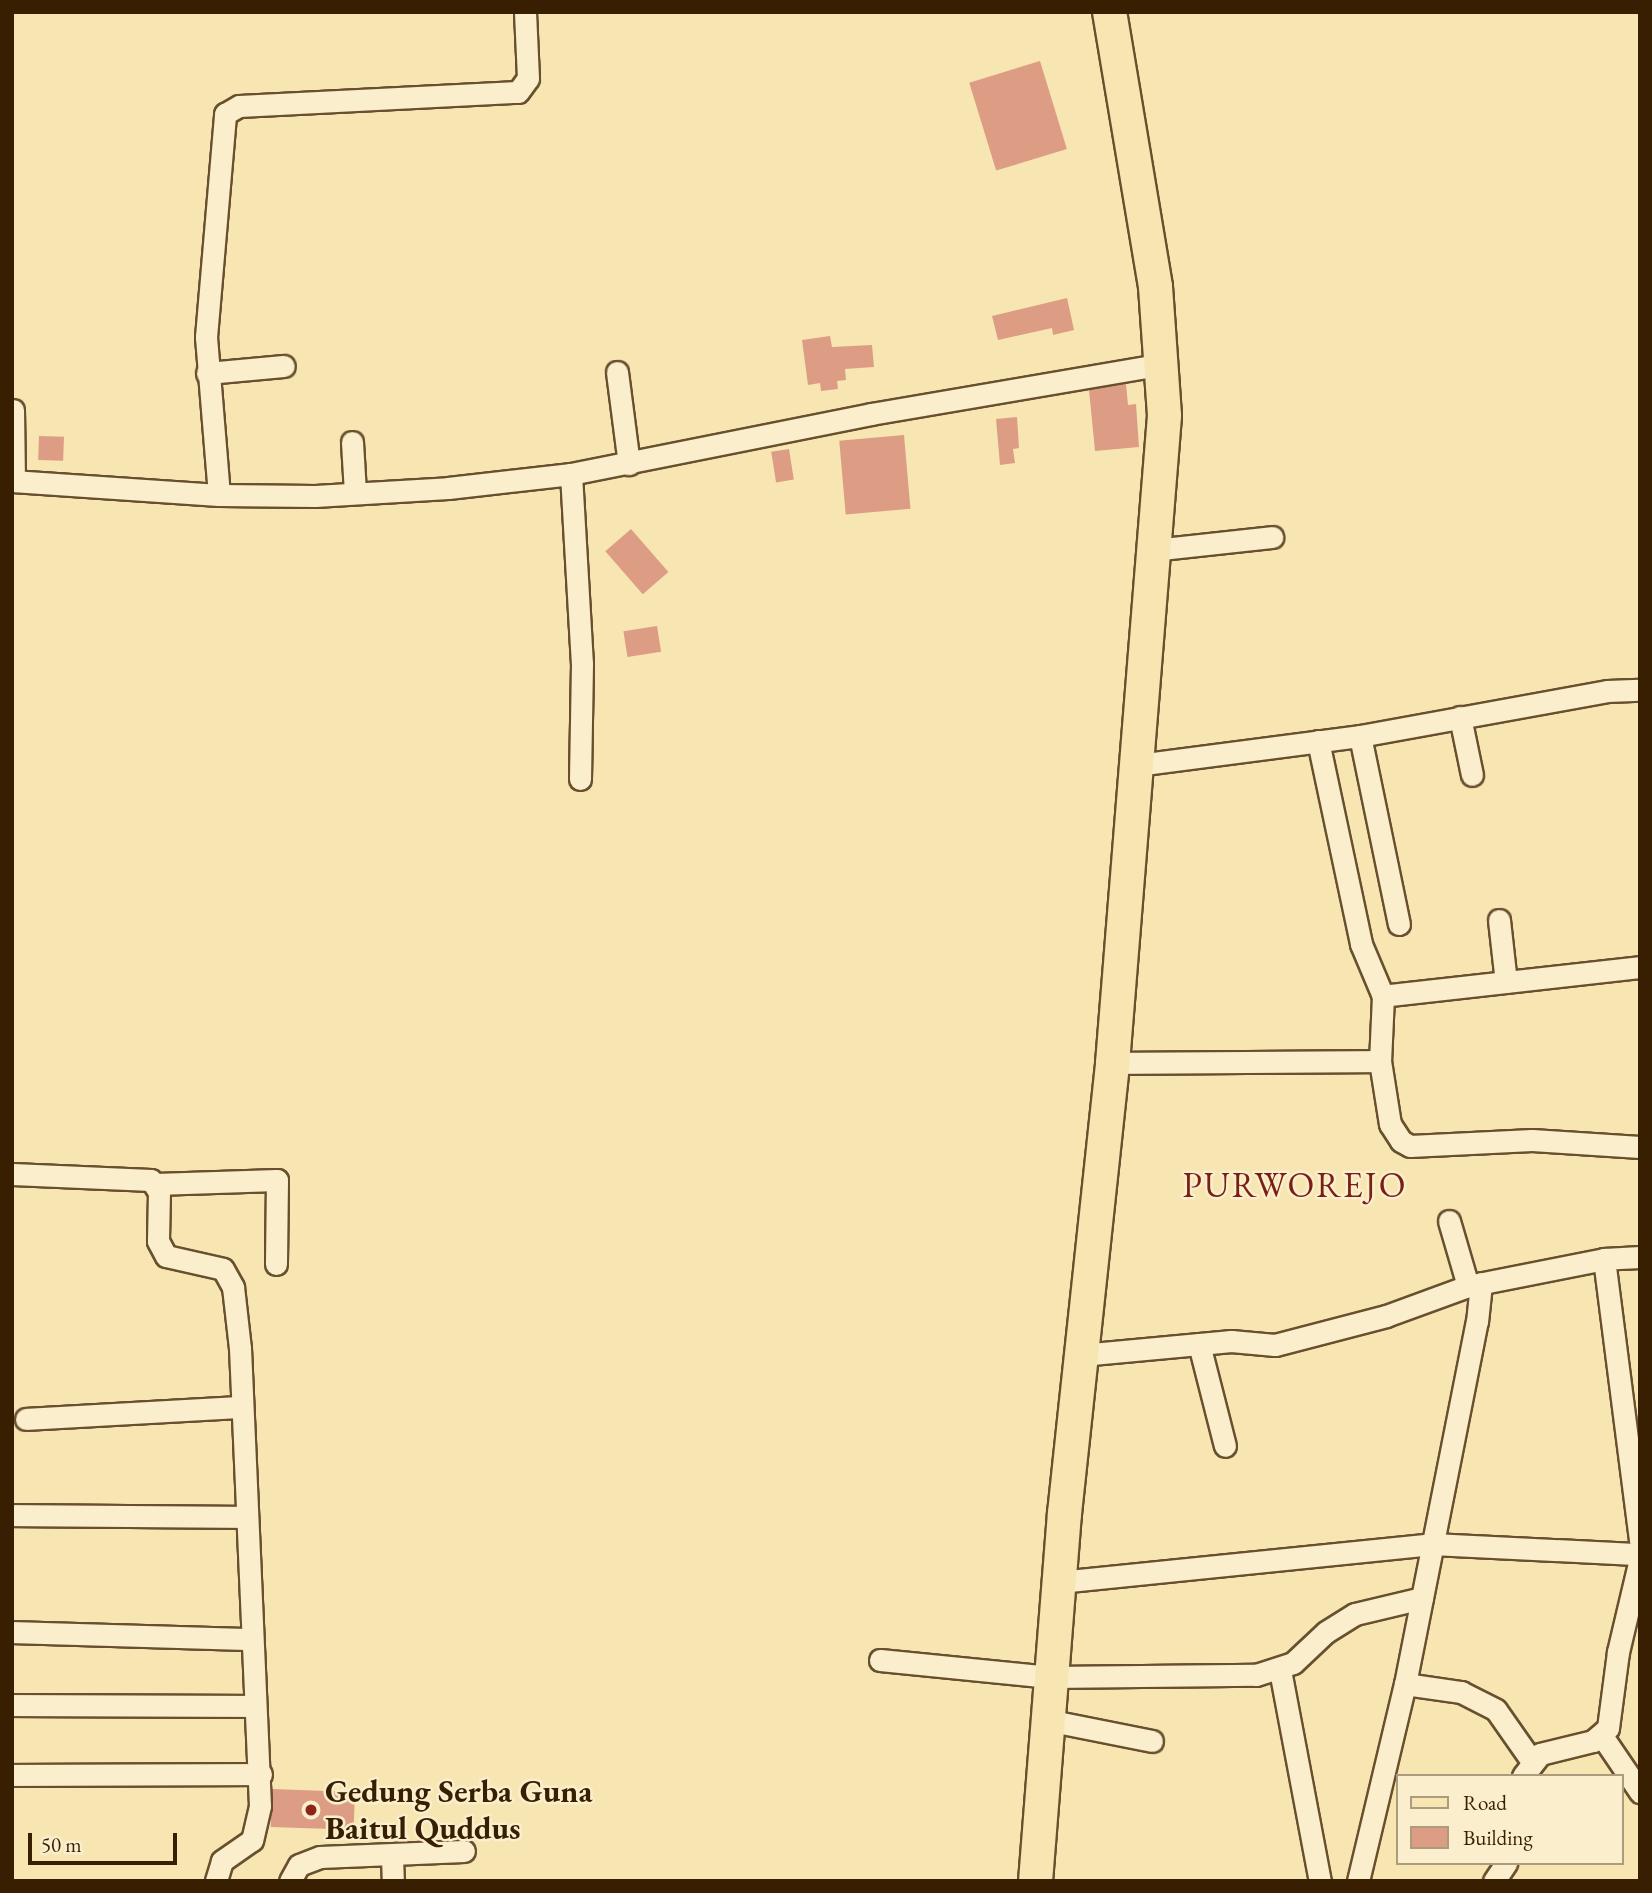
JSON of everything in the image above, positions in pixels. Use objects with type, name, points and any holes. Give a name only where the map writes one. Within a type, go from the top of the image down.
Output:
[{"type":"main road","points":[[1035,1881],[1059,1582],[1112,1063],[1162,457],[1163,364],[1131,130],[1109,12]]},
{"type":"street","points":[[219,495],[207,373],[222,123],[228,111],[239,106],[520,92],[528,78],[525,12]]},
{"type":"street","points":[[13,410],[13,481],[219,495],[355,493],[571,474],[871,414],[1163,364]]},
{"type":"street","points":[[207,373],[284,366]]},
{"type":"street","points":[[617,372],[629,464]]},
{"type":"street","points":[[352,442],[355,493]]},
{"type":"street","points":[[571,474],[582,664],[580,779]]},
{"type":"street","points":[[1153,550],[1272,537]]},
{"type":"street","points":[[1138,765],[1360,736],[1607,691],[1640,690]]},
{"type":"street","points":[[1460,718],[1472,775]]},
{"type":"street","points":[[1360,736],[1399,924]]},
{"type":"street","points":[[1318,741],[1361,944],[1383,996],[1380,1061],[1390,1124],[1401,1141],[1410,1146],[1532,1140],[1640,1147]]},
{"type":"street","points":[[1499,920],[1506,982]]},
{"type":"street","points":[[1383,996],[1640,967]]},
{"type":"street","points":[[1112,1063],[1380,1061]]},
{"type":"street","points":[[12,1174],[134,1177],[155,1184],[276,1180],[276,1264]]},
{"type":"street","points":[[155,1184],[157,1235],[162,1251],[173,1261],[223,1269],[231,1281],[238,1319],[244,1517],[261,1774],[254,1837],[222,1861],[216,1881]]},
{"type":"street","points":[[1358,1881],[1405,1684],[1477,1322],[1474,1284],[1449,1221]]},
{"type":"street","points":[[1081,1355],[1199,1344],[1275,1345],[1386,1316],[1474,1284],[1604,1259],[1640,1257]]},
{"type":"street","points":[[1604,1259],[1640,1541]]},
{"type":"street","points":[[1199,1344],[1225,1446]]},
{"type":"street","points":[[26,1419],[242,1407]]},
{"type":"street","points":[[12,1515],[244,1517]]},
{"type":"street","points":[[1059,1582],[1432,1544],[1640,1556],[1618,1652],[1609,1724],[1602,1736],[1527,1768],[1496,1710],[1461,1692],[1405,1684]]},
{"type":"street","points":[[880,1660],[1050,1678],[1231,1677],[1280,1670],[1348,1618],[1422,1598]]},
{"type":"street","points":[[12,1632],[252,1639]]},
{"type":"street","points":[[1280,1670],[1320,1881]]},
{"type":"street","points":[[12,1704],[255,1706]]},
{"type":"street","points":[[1047,1720],[1152,1741]]},
{"type":"street","points":[[1602,1736],[1640,1792]]},
{"type":"street","points":[[12,1775],[261,1774]]},
{"type":"street","points":[[290,1881],[296,1869],[313,1858],[392,1857],[464,1851]]},
{"type":"street","points":[[392,1857],[393,1881]]},
{"type":"street","points":[[1494,1881],[1505,1865]]},
{"type":"building","points":[[1040,61],[1067,149],[996,171],[969,83]]},
{"type":"building","points":[[1067,298],[1074,330],[1053,335],[1052,328],[998,340],[992,316]]},
{"type":"building","points":[[830,336],[832,347],[872,345],[874,367],[845,369],[846,380],[837,381],[838,389],[821,391],[820,383],[808,385],[802,340]]},
{"type":"building","points":[[1126,384],[1128,405],[1136,404],[1139,447],[1095,451],[1089,390]]},
{"type":"building","points":[[1017,417],[1019,448],[1013,449],[1015,463],[1000,465],[996,419]]},
{"type":"building","points":[[904,435],[910,509],[846,514],[839,441]]},
{"type":"building","points":[[39,436],[64,437],[63,461],[38,460]]},
{"type":"building","points":[[789,449],[794,480],[776,482],[771,452]]},
{"type":"building","points":[[631,529],[668,572],[643,594],[605,551]]},
{"type":"building","points":[[657,626],[661,652],[627,657],[623,631]]},
{"type":"building","name":"Gedung Serba Guna Baitul Quddus","points":[[272,1789],[355,1792],[354,1830],[271,1827]]},
{"type":"place","name":"Gedung Serba Guna Baitul Quddus","points":[[311,1810]]},
{"type":"district","name":"PURWOREJO","points":[[1295,1185]]}]
